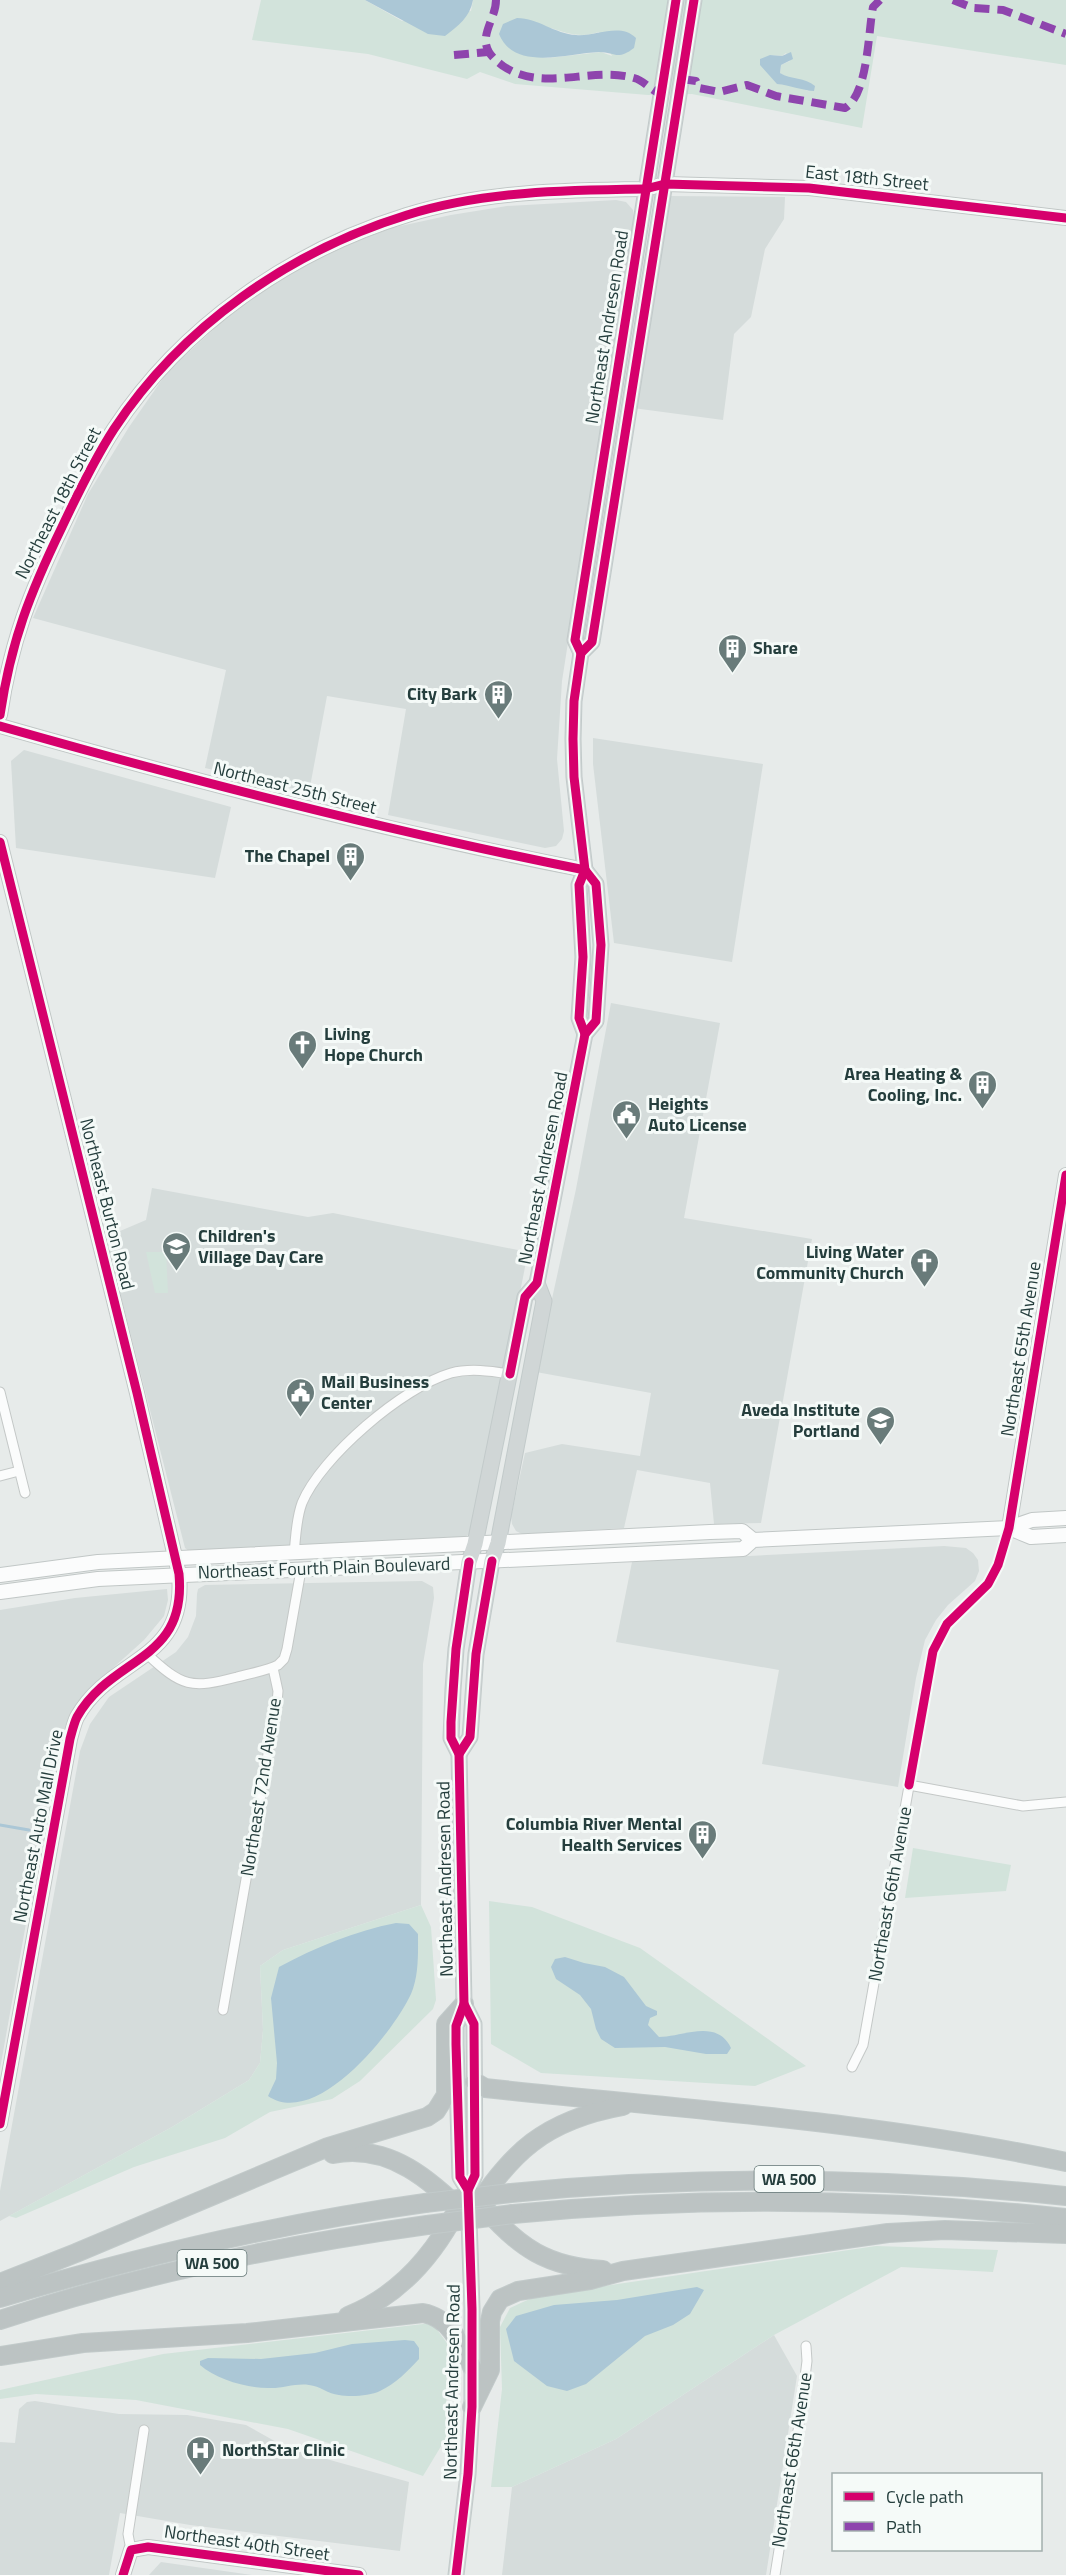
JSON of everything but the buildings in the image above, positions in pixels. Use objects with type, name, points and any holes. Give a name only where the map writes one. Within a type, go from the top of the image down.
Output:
[{"type":"highway","points":[[0,2283],[328,2147],[411,2123],[436,2111],[446,2095],[446,2024],[464,2004]]},
{"type":"highway","points":[[475,2082],[485,2088],[603,2098],[648,2105],[894,2131],[1066,2162]]},
{"type":"highway","points":[[331,2322],[366,2307],[409,2277],[464,2213],[474,2196],[542,2134],[559,2124],[596,2111],[648,2105]]},
{"type":"highway","points":[[291,2164],[342,2153],[368,2153],[382,2156],[412,2169],[464,2213]]},
{"type":"highway","name":"WA 500","points":[[0,2298],[129,2261],[309,2221],[511,2193],[632,2183],[766,2179],[890,2181],[1066,2196]]},
{"type":"highway","points":[[474,2196],[500,2227],[519,2244],[536,2254],[564,2265],[622,2271]]},
{"type":"highway","name":"WA 500","points":[[0,2320],[104,2289],[254,2254],[427,2225],[513,2214],[622,2205],[804,2201],[961,2207],[1066,2218]]},
{"type":"highway","points":[[472,2407],[490,2370],[492,2312],[500,2299],[518,2290],[590,2280],[622,2271],[888,2233],[945,2230],[1066,2234]]},
{"type":"highway","points":[[0,2356],[83,2343],[247,2333],[405,2314],[431,2314],[439,2317],[449,2326],[473,2369]]},
{"type":"main road","name":"Northeast Andresen Road","points":[[474,2196],[460,2177],[456,2056],[456,2026],[464,2004],[459,1754],[451,1738],[456,1649],[469,1562],[475,1544],[525,1297],[537,1283],[585,1034],[596,1021],[601,945],[596,884],[585,870],[573,751],[574,701],[581,653],[575,640],[675,2]]},
{"type":"main road","name":"Northeast Andresen Road","points":[[581,653],[592,642],[693,4]]},
{"type":"main road","name":"Northeast Andresen Road","points":[[459,1754],[470,1737],[476,1654],[492,1561],[498,1543],[544,1300],[537,1283]]},
{"type":"main road","points":[[525,1297],[531,1312],[524,1357],[532,1364]]},
{"type":"main road","points":[[510,1374],[518,1380],[514,1406],[520,1422]]},
{"type":"main road","name":"Northeast Andresen Road","points":[[464,2004],[474,2024],[476,2175],[474,2196]]},
{"type":"main road","name":"Northeast Andresen Road","points":[[456,2575],[468,2474],[473,2369],[464,2213]]},
{"type":"street","name":"Northeast 18th Street","points":[[0,715],[14,641],[24,610],[89,470],[115,428],[144,389],[181,349],[226,309],[278,272],[327,245],[409,214],[477,199],[516,194],[645,189],[664,184]]},
{"type":"street","name":"East 18th Street","points":[[664,184],[809,188],[1066,218]]},
{"type":"street","name":"Northeast 25th Street","points":[[0,726],[213,786],[477,848],[585,870]]},
{"type":"street","name":"Northeast Burton Road","points":[[0,842],[137,1393],[179,1574]]},
{"type":"street","name":"Northeast 65th Avenue","points":[[1009,1528],[1066,1175]]},
{"type":"street","points":[[294,1553],[298,1516],[306,1495],[333,1459],[367,1424],[430,1382],[451,1373],[473,1370],[510,1374]]},
{"type":"street","points":[[0,1392],[25,1492]]},
{"type":"street","points":[[0,1476],[19,1471]]},
{"type":"street","name":"Northeast Fourth Plain Boulevard","points":[[0,1592],[94,1579],[179,1574],[743,1549],[753,1540],[1009,1528],[1032,1520],[1066,1518]]},
{"type":"street","name":"Northeast Fourth Plain Boulevard","points":[[1009,1528],[1031,1537],[1066,1535]]},
{"type":"street","name":"Northeast 66th Avenue","points":[[852,2067],[863,2045],[933,1651],[947,1624],[988,1584],[998,1565],[1009,1528]]},
{"type":"street","name":"Northeast Fourth Plain Boulevard","points":[[0,1575],[88,1563],[742,1531],[753,1540]]},
{"type":"street","points":[[147,1654],[168,1674],[195,1684],[212,1683],[273,1668],[283,1662],[285,1656],[301,1570]]},
{"type":"street","name":"Northeast Auto Mall Drive","points":[[0,2124],[67,1745],[77,1717],[93,1697],[120,1672],[162,1641],[174,1621],[181,1592],[179,1574]]},
{"type":"street","name":"Northeast 72nd Avenue","points":[[223,2010],[277,1703],[278,1691],[273,1668]]},
{"type":"street","points":[[909,1785],[1023,1806],[1066,1802]]},
{"type":"street","name":"Northeast 66th Avenue","points":[[775,2575],[800,2418],[807,2361],[806,2346]]},
{"type":"street","points":[[123,2575],[131,2550],[128,2534],[144,2430]]},
{"type":"street","name":"Northeast 40th Street","points":[[131,2550],[148,2547],[359,2575]]},
{"type":"shaded area","points":[[261,0],[365,0],[402,21],[471,11],[473,0],[1066,0],[1066,65],[877,36],[862,128],[692,94],[648,95],[515,84],[480,72],[467,79],[368,54],[252,40]],"holes":[[[551,28],[575,35],[599,32],[612,56],[601,52],[548,58],[525,55]],[[786,53],[790,61],[781,65],[780,73],[810,92],[798,86],[780,84],[770,55],[782,56]]]},
{"type":"shaded area","points":[[667,196],[785,197],[784,219],[765,249],[751,317],[734,334],[723,420],[633,408]]},
{"type":"shaded area","points":[[616,200],[626,202],[633,210],[634,218],[562,681],[557,759],[564,831],[562,839],[556,846],[545,848],[388,815],[406,709],[327,696],[309,792],[205,768],[226,670],[33,618],[88,494],[129,427],[168,371],[240,305],[270,284],[335,249],[391,228],[507,206]]},
{"type":"shaded area","points":[[593,738],[763,764],[732,962],[614,943],[593,764]]},
{"type":"shaded area","points":[[24,750],[231,807],[215,878],[16,848],[11,761]]},
{"type":"shaded area","points":[[611,1003],[720,1023],[684,1218],[812,1239],[761,1523],[714,1524],[710,1483],[637,1470],[624,1528],[522,1534],[516,1531],[512,1524],[511,1517],[525,1453],[562,1444],[640,1456],[651,1393],[536,1372],[576,1189]]},
{"type":"shaded area","points":[[152,1188],[308,1217],[333,1213],[528,1252],[473,1530],[468,1535],[463,1538],[189,1551],[185,1548],[106,1237],[146,1220]]},
{"type":"shaded area","points":[[146,1252],[166,1252],[168,1293],[155,1293]]},
{"type":"shaded area","points":[[944,1546],[966,1548],[973,1553],[978,1560],[979,1571],[975,1581],[948,1605],[936,1620],[925,1640],[916,1678],[898,1787],[762,1764],[779,1670],[616,1642],[632,1562]]},
{"type":"shaded area","points":[[422,1581],[433,1587],[434,1598],[423,1664],[421,1905],[283,1950],[260,1966],[263,2030],[260,2063],[249,2080],[172,2127],[0,2221],[0,2191],[80,1751],[90,1724],[109,1697],[176,1652],[188,1637],[196,1616],[198,1589],[205,1585]]},
{"type":"shaded area","points":[[167,1589],[168,1600],[164,1616],[144,1640],[84,1694],[68,1720],[58,1744],[0,2069],[0,1610],[75,1598]]},
{"type":"shaded area","points":[[913,1848],[1011,1865],[1006,1891],[905,1898]]},
{"type":"shaded area","points":[[489,1901],[532,1907],[640,1948],[806,2066],[755,2086],[541,2073],[491,2044]]},
{"type":"shaded area","points":[[421,1905],[431,1927],[436,2000],[433,2009],[360,2081],[332,2099],[270,2112],[225,2138],[134,2167],[16,2218],[9,2216],[172,2127],[249,2080],[260,2063],[263,2030],[260,1966],[283,1950]]},
{"type":"shaded area","points":[[876,2246],[998,2250],[993,2272],[901,2267],[774,2335],[616,2439],[512,2487],[491,2487],[502,2389],[500,2327],[510,2308],[536,2296]]},
{"type":"shaded area","points":[[432,2323],[447,2343],[446,2438],[423,2476],[288,2429],[136,2400],[36,2394],[0,2399],[0,2390],[163,2354]]},
{"type":"shaded area","points":[[774,2335],[797,2376],[766,2575],[502,2575],[512,2487],[616,2439]]},
{"type":"shaded area","points":[[35,2401],[119,2414],[187,2415],[246,2425],[287,2448],[409,2482],[400,2551],[190,2525],[120,2513],[109,2575],[0,2575],[0,2442],[15,2443],[19,2409],[27,2402]]},
{"type":"shaded area","points":[[161,2562],[252,2575],[149,2575]]},
{"type":"water","points":[[365,0],[473,0],[459,25],[445,36],[428,34]]},
{"type":"water","points":[[517,18],[576,35],[623,31],[636,38],[634,48],[620,55],[599,52],[558,57],[529,57],[506,46],[499,34],[503,24]]},
{"type":"water","points":[[791,52],[793,59],[781,65],[780,73],[811,83],[815,86],[814,91],[777,84],[760,65],[760,59],[770,55],[782,56]]},
{"type":"water","points":[[396,1923],[409,1924],[418,1934],[418,1964],[411,1994],[388,2031],[351,2072],[330,2089],[308,2099],[287,2103],[268,2096],[276,2079],[277,2063],[271,1998],[279,1967],[336,1940]]},
{"type":"water","points":[[565,1957],[605,1967],[624,1977],[646,2006],[657,2011],[657,2015],[650,2018],[648,2025],[659,2037],[708,2031],[725,2039],[731,2048],[727,2054],[706,2054],[665,2047],[615,2048],[601,2039],[591,2009],[580,1995],[556,1979],[551,1967],[555,1959]]},
{"type":"water","points":[[697,2287],[704,2290],[690,2314],[673,2325],[645,2336],[586,2384],[567,2391],[547,2386],[514,2361],[506,2329],[516,2316],[554,2305],[617,2300]]},
{"type":"water","points":[[414,2341],[419,2348],[419,2359],[391,2385],[376,2393],[366,2395],[339,2395],[304,2385],[259,2388],[232,2382],[200,2365],[200,2361],[208,2358],[261,2359],[315,2353],[352,2344]]},
{"type":"waterway","points":[[0,1825],[29,1830]]},
{"type":"marked path","points":[[496,0],[486,44],[492,57],[503,66],[518,74],[534,78],[601,75],[634,78],[661,94]]},
{"type":"marked path","points":[[682,79],[696,81],[699,88],[719,92],[747,85],[776,96],[845,108],[853,101],[863,77],[873,7],[880,0]]},
{"type":"marked path","points":[[953,0],[973,8],[1003,10],[1066,34]]},
{"type":"marked path","points":[[454,55],[488,52]]},
{"type":"cycle path","points":[[581,653],[575,640],[676,0]]},
{"type":"cycle path","points":[[585,1034],[579,1018],[583,957],[579,885],[585,870],[574,777],[574,701],[581,653],[592,642],[694,0]]},
{"type":"cycle path","points":[[0,715],[16,640],[31,596],[80,489],[114,429],[141,392],[172,357],[206,326],[242,297],[281,271],[321,249],[364,230],[407,215],[466,201],[525,193],[645,189],[665,184],[809,188],[1066,218]]},
{"type":"cycle path","points":[[0,726],[291,804],[437,839],[585,870]]},
{"type":"cycle path","points":[[0,842],[137,1393],[179,1574],[178,1603],[171,1625],[159,1642],[144,1656],[109,1681],[92,1697],[77,1717],[74,1725],[0,2124]]},
{"type":"cycle path","points":[[510,1374],[525,1297],[537,1283],[585,1034],[596,1021],[601,945],[596,884],[585,870]]},
{"type":"cycle path","points":[[909,1785],[933,1651],[947,1624],[988,1584],[998,1565],[1009,1528],[1066,1175]]},
{"type":"cycle path","points":[[459,1754],[470,1737],[476,1654],[492,1561]]},
{"type":"cycle path","points":[[456,2575],[468,2474],[472,2407],[472,2309],[468,2190],[460,2177],[456,2026],[464,2004],[459,1754],[451,1738],[451,1722],[456,1649],[469,1562]]},
{"type":"cycle path","points":[[464,2004],[474,2024],[475,2175],[468,2190]]},
{"type":"cycle path","points":[[123,2575],[131,2550],[148,2547],[359,2575]]},
{"type":"place","name":"Share","points":[[732,674]]},
{"type":"place","name":"City Bark","points":[[498,720]]},
{"type":"place","name":"The Chapel","points":[[351,882]]},
{"type":"place","name":"Living Hope Church","points":[[303,1070]]},
{"type":"place","name":"Area Heating & Cooling, Inc.","points":[[983,1110]]},
{"type":"place","name":"Heights Auto License","points":[[627,1140]]},
{"type":"place","name":"Children's Village Day Care","points":[[177,1272]]},
{"type":"place","name":"Living Water Community Church","points":[[925,1288]]},
{"type":"place","name":"Mail Business Center","points":[[300,1418]]},
{"type":"place","name":"Aveda Institute Portland","points":[[881,1446]]},
{"type":"place","name":"Columbia River Mental Health Services","points":[[703,1860]]},
{"type":"place","name":"NorthStar Clinic","points":[[201,2476]]}]
